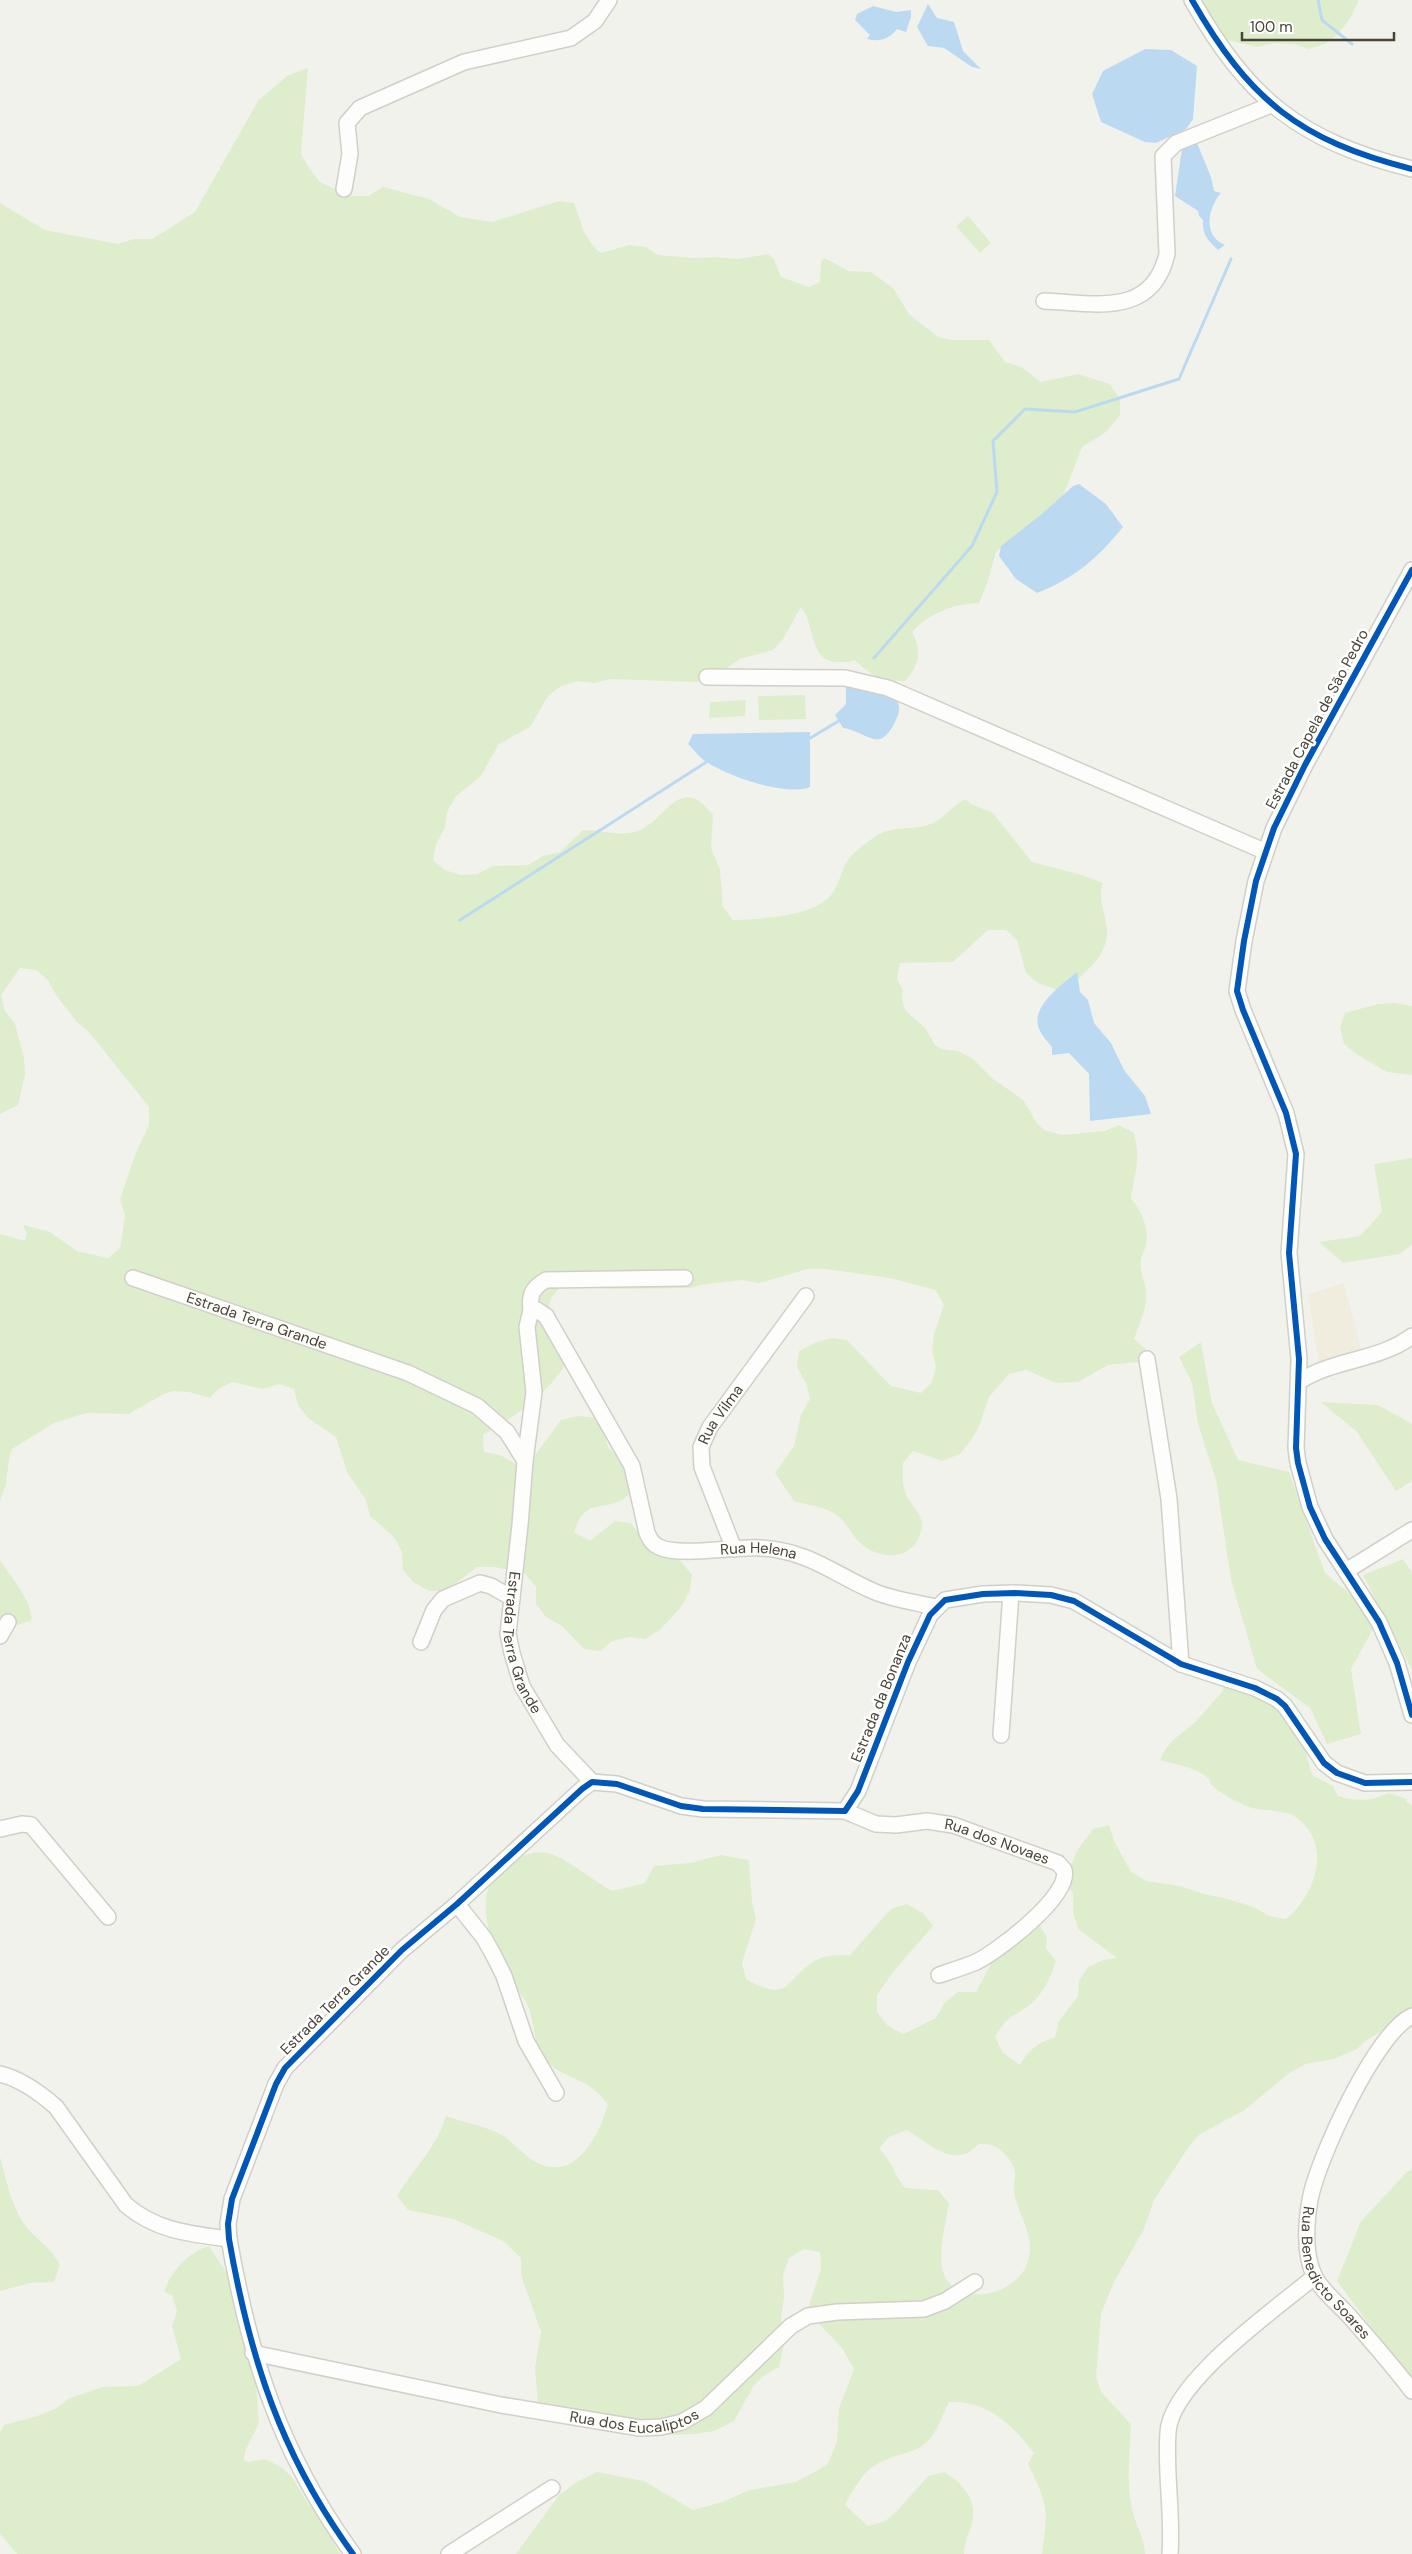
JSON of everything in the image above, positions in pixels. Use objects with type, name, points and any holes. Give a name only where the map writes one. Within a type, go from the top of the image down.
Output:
[{"type":"street","points":[[344,189],[350,154],[347,123],[360,108],[464,62],[571,38],[595,21],[610,0]]},
{"type":"street","points":[[1192,0],[1229,59],[1271,105],[1302,128],[1329,141],[1356,153],[1412,169]]},
{"type":"street","points":[[1044,301],[1114,304],[1133,301],[1146,293],[1160,274],[1167,254],[1163,156],[1176,143],[1271,105]]},
{"type":"street","name":"Estrada Capela de São Pedro","points":[[1412,570],[1305,765],[1264,851],[1244,941],[1237,992],[1242,1010],[1286,1113],[1296,1154],[1289,1253],[1300,1381],[1296,1448],[1303,1483],[1322,1533],[1379,1622],[1397,1663],[1412,1714]]},
{"type":"street","points":[[707,677],[845,678],[888,688],[1264,851]]},
{"type":"street","name":"Estrada Terra Grande","points":[[134,1278],[408,1373],[477,1406],[495,1419],[508,1432],[525,1461],[508,1634],[512,1653],[522,1686],[558,1745],[592,1782],[582,1789],[457,1904],[402,1950],[285,2068],[276,2084],[232,2199],[228,2224],[229,2239],[253,2353],[268,2398],[299,2469],[336,2532],[353,2554]]},
{"type":"street","points":[[525,1461],[534,1392],[527,1327],[531,1310],[529,1297],[532,1290],[546,1280],[685,1278]]},
{"type":"street","name":"Rua Vilma","points":[[734,1548],[702,1467],[700,1447],[710,1427],[806,1296]]},
{"type":"street","name":"Rua Helena","points":[[531,1310],[537,1310],[546,1316],[632,1466],[648,1533],[651,1541],[658,1547],[701,1551],[760,1548],[808,1557],[874,1591],[936,1607]]},
{"type":"street","points":[[1300,1381],[1314,1372],[1383,1352],[1412,1336]]},
{"type":"street","points":[[1147,1359],[1169,1500],[1181,1664]]},
{"type":"street","points":[[1346,1571],[1412,1530]]},
{"type":"street","points":[[420,1642],[434,1610],[443,1599],[480,1583],[492,1586],[512,1598]]},
{"type":"street","points":[[1001,1735],[1011,1593]]},
{"type":"street","points":[[936,1607],[945,1600],[960,1596],[1011,1593],[1051,1595],[1074,1601],[1181,1664],[1255,1688],[1277,1699],[1324,1762],[1337,1773],[1365,1784],[1412,1782]]},
{"type":"street","name":"Estrada da Bonanza","points":[[845,1810],[858,1791],[911,1654],[936,1607]]},
{"type":"street","points":[[0,1636],[8,1622]]},
{"type":"street","points":[[592,1782],[616,1784],[681,1806],[702,1809],[845,1810]]},
{"type":"street","name":"Rua dos Novaes","points":[[845,1810],[876,1824],[896,1825],[926,1821],[953,1825],[1058,1862],[1064,1870],[1064,1882],[1059,1892],[1021,1930],[977,1962],[939,1975]]},
{"type":"street","points":[[0,1829],[22,1824],[31,1825],[108,1918]]},
{"type":"street","points":[[457,1904],[484,1938],[494,1956],[504,1976],[526,2041],[556,2093]]},
{"type":"street","name":"Rua Benedicto Soares","points":[[1412,2016],[1397,2026],[1379,2049],[1359,2084],[1316,2179],[1310,2200],[1308,2242],[1310,2266],[1314,2277],[1412,2391]]},
{"type":"street","points":[[0,2074],[19,2081],[42,2094],[56,2106],[126,2205],[135,2212],[158,2226],[176,2232],[229,2239]]},
{"type":"street","points":[[1170,2554],[1172,2525],[1168,2431],[1180,2402],[1200,2374],[1314,2277]]},
{"type":"street","name":"Rua dos Eucaliptos","points":[[253,2353],[501,2405],[640,2428],[661,2427],[682,2422],[706,2408],[791,2326],[808,2316],[837,2312],[924,2309],[944,2301],[975,2282]]},
{"type":"street","points":[[449,2554],[552,2488]]},
{"type":"shaded area","points":[[1344,1283],[1361,1349],[1319,1364],[1308,1294]]},
{"type":"green space","points":[[1191,0],[1359,0],[1349,20],[1338,34],[1325,44],[1309,49],[1294,44],[1274,43],[1257,47],[1227,40]]},
{"type":"green space","points":[[308,68],[301,154],[320,182],[350,196],[368,196],[383,187],[429,199],[460,217],[492,222],[559,201],[574,203],[584,232],[594,247],[601,253],[629,245],[646,247],[658,255],[694,258],[738,259],[768,254],[774,259],[781,277],[809,287],[820,282],[821,262],[824,258],[849,271],[871,272],[893,288],[909,314],[938,337],[952,340],[989,340],[1005,362],[1021,367],[1041,382],[1078,374],[1110,384],[1120,399],[1120,415],[1106,432],[1082,447],[1059,507],[1007,542],[996,552],[987,584],[979,603],[960,605],[943,611],[926,620],[912,632],[918,646],[918,658],[914,669],[905,681],[882,679],[866,670],[854,660],[848,662],[829,661],[817,649],[809,622],[801,607],[783,639],[773,650],[740,659],[712,678],[695,682],[610,679],[594,683],[577,681],[561,686],[548,696],[530,727],[499,744],[481,776],[456,796],[447,812],[445,828],[436,844],[433,860],[445,870],[460,875],[477,874],[493,866],[528,865],[543,856],[560,852],[583,830],[615,833],[634,832],[655,820],[681,798],[690,798],[701,802],[713,815],[711,848],[720,870],[723,907],[733,920],[785,915],[812,908],[831,895],[846,862],[859,848],[870,840],[891,830],[934,823],[965,799],[971,804],[993,813],[1032,862],[1082,875],[1103,883],[1101,896],[1107,930],[1105,946],[1096,961],[1067,993],[1038,983],[1026,973],[1017,940],[1006,930],[988,930],[953,962],[900,963],[897,979],[903,990],[902,998],[905,1010],[926,1029],[935,1045],[942,1049],[958,1051],[973,1059],[992,1078],[1023,1100],[1037,1123],[1044,1130],[1062,1135],[1105,1131],[1119,1125],[1134,1133],[1137,1159],[1131,1198],[1144,1220],[1147,1238],[1141,1257],[1146,1300],[1134,1339],[1146,1349],[1149,1361],[1108,1365],[1078,1382],[1056,1383],[1026,1370],[1009,1374],[989,1397],[979,1426],[970,1442],[960,1454],[942,1461],[913,1451],[903,1463],[905,1493],[919,1515],[922,1527],[919,1538],[913,1546],[905,1552],[887,1555],[877,1553],[859,1542],[840,1518],[830,1511],[794,1501],[775,1473],[794,1446],[801,1415],[810,1399],[806,1383],[797,1367],[799,1351],[831,1338],[847,1340],[891,1386],[921,1393],[932,1382],[936,1367],[932,1351],[934,1334],[944,1305],[935,1290],[890,1278],[826,1269],[808,1269],[759,1283],[742,1280],[689,1288],[612,1289],[562,1285],[552,1297],[547,1311],[569,1359],[552,1383],[531,1403],[483,1435],[484,1452],[500,1455],[516,1464],[532,1459],[561,1420],[578,1416],[600,1418],[608,1447],[630,1470],[635,1487],[624,1499],[588,1510],[578,1521],[574,1532],[590,1541],[615,1521],[631,1523],[641,1536],[672,1550],[692,1575],[690,1591],[681,1607],[660,1630],[645,1639],[629,1637],[612,1641],[600,1651],[584,1649],[562,1626],[546,1617],[536,1604],[536,1587],[525,1574],[495,1567],[477,1567],[446,1591],[429,1591],[413,1582],[403,1570],[402,1552],[394,1537],[370,1516],[366,1500],[347,1472],[336,1437],[308,1418],[298,1405],[294,1389],[279,1384],[263,1389],[232,1382],[217,1390],[210,1398],[189,1392],[174,1391],[164,1394],[128,1414],[86,1413],[54,1423],[12,1449],[6,1484],[0,1501],[0,1234],[25,1241],[27,1234],[23,1225],[50,1232],[77,1251],[108,1258],[120,1248],[125,1216],[120,1199],[135,1155],[149,1125],[149,1107],[88,1031],[76,1021],[56,995],[48,980],[36,970],[20,968],[1,995],[5,1011],[15,1024],[24,1057],[25,1075],[18,1105],[0,1114],[0,203],[45,230],[118,244],[134,239],[152,239],[195,212],[258,101],[287,76]]},
{"type":"green space","points":[[968,216],[991,243],[980,253],[956,226]]},
{"type":"green space","points":[[805,695],[806,719],[759,720],[758,696]]},
{"type":"green space","points":[[746,700],[745,716],[709,718],[710,702]]},
{"type":"green space","points":[[1395,1003],[1412,1006],[1412,1075],[1387,1072],[1356,1054],[1344,1044],[1340,1027],[1345,1013],[1378,1004]]},
{"type":"green space","points":[[1412,1158],[1412,1244],[1400,1254],[1343,1263],[1319,1242],[1360,1236],[1382,1212],[1374,1164]]},
{"type":"green space","points":[[1201,1342],[1212,1403],[1238,1460],[1289,1472],[1325,1573],[1358,1601],[1375,1625],[1351,1669],[1361,1734],[1327,1744],[1310,1708],[1257,1669],[1231,1580],[1216,1480],[1198,1424],[1192,1383],[1179,1357]]},
{"type":"green space","points":[[1321,1402],[1378,1405],[1412,1424],[1412,1481],[1396,1491],[1357,1432]]},
{"type":"green space","points":[[1403,1559],[1412,1572],[1412,1670],[1363,1575]]},
{"type":"green space","points":[[0,1560],[25,1598],[31,1614],[31,1621],[0,1630]]},
{"type":"green space","points":[[1224,1684],[1244,1688],[1290,1710],[1303,1742],[1312,1775],[1333,1786],[1338,1796],[1364,1800],[1389,1793],[1407,1799],[1406,1802],[1412,1805],[1412,2022],[1396,2022],[1364,2042],[1357,2049],[1334,2059],[1306,2064],[1291,2072],[1243,2111],[1200,2134],[1190,2145],[1154,2200],[1144,2229],[1113,2284],[1101,2314],[1096,2377],[1101,2392],[1131,2424],[1130,2498],[1133,2515],[1145,2548],[1145,2554],[1042,2554],[1046,2517],[1040,2490],[1028,2464],[1034,2453],[1026,2442],[998,2416],[976,2405],[949,2402],[937,2428],[924,2445],[877,2464],[870,2469],[859,2481],[845,2505],[868,2526],[885,2521],[897,2511],[928,2476],[944,2472],[955,2479],[969,2495],[973,2509],[964,2554],[516,2554],[559,2495],[577,2482],[597,2472],[644,2481],[693,2510],[722,2502],[750,2490],[796,2482],[827,2465],[837,2442],[839,2408],[854,2369],[842,2348],[807,2311],[821,2269],[820,2252],[804,2249],[789,2258],[783,2275],[784,2297],[781,2320],[786,2336],[779,2367],[763,2376],[753,2387],[734,2421],[714,2431],[667,2435],[578,2426],[550,2414],[538,2404],[535,2367],[541,2332],[521,2275],[521,2258],[503,2241],[453,2219],[408,2210],[397,2196],[431,2148],[446,2116],[499,2133],[527,2156],[542,2165],[555,2167],[567,2165],[586,2150],[599,2128],[608,2105],[601,2096],[584,2083],[551,2066],[540,2052],[527,2004],[507,1975],[499,1959],[487,1923],[486,1905],[488,1888],[497,1874],[511,1862],[521,1857],[543,1852],[554,1855],[569,1863],[612,1891],[645,1883],[654,1866],[690,1863],[721,1855],[749,1860],[752,1902],[756,1919],[742,1963],[746,1979],[772,1990],[786,1986],[806,1967],[820,1958],[850,1955],[891,1909],[907,1904],[923,1913],[933,1926],[893,1972],[877,1995],[877,2012],[887,2025],[903,2034],[936,2018],[945,2002],[958,1992],[976,1992],[993,1960],[998,1946],[1039,1924],[1047,1938],[1046,1948],[1056,1961],[1052,1972],[1044,1989],[1036,1999],[1008,2020],[995,2037],[1003,2053],[1020,2065],[1034,2047],[1055,2037],[1059,2021],[1078,1996],[1079,1981],[1088,1967],[1103,1960],[1117,1958],[1078,1929],[1073,1912],[1073,1894],[1064,1879],[1078,1849],[1093,1829],[1109,1825],[1114,1841],[1131,1872],[1147,1881],[1179,1886],[1224,1898],[1254,1907],[1269,1916],[1286,1919],[1306,1896],[1316,1868],[1317,1853],[1314,1840],[1306,1827],[1289,1814],[1246,1806],[1220,1792],[1199,1772],[1160,1760],[1167,1747],[1194,1723],[1223,1691]],"holes":[[[907,2130],[935,2149],[951,2155],[967,2153],[979,2144],[991,2145],[1001,2150],[1010,2161],[1015,2172],[1014,2189],[1016,2199],[1027,2231],[1030,2248],[1024,2271],[1014,2282],[1001,2290],[986,2294],[971,2294],[958,2290],[948,2281],[942,2267],[941,2251],[949,2203],[938,2190],[905,2188],[887,2158],[879,2149],[889,2137]]]},
{"type":"green space","points":[[0,2157],[18,2214],[29,2230],[57,2259],[60,2265],[54,2282],[30,2283],[0,2291]]},
{"type":"green space","points":[[1412,2169],[1412,2382],[1337,2281],[1361,2221]]},
{"type":"green space","points":[[209,2246],[235,2289],[256,2382],[259,2423],[245,2451],[244,2460],[247,2462],[265,2459],[281,2467],[292,2477],[309,2505],[328,2525],[332,2539],[340,2554],[17,2554],[0,2534],[0,2432],[4,2425],[37,2416],[55,2409],[68,2399],[102,2387],[138,2386],[181,2359],[172,2326],[177,2311],[172,2295],[164,2292],[171,2277],[181,2263],[194,2253]]},
{"type":"water","points":[[928,4],[937,18],[954,22],[963,51],[981,69],[972,67],[944,48],[928,46],[917,27]]},
{"type":"water","points":[[873,6],[896,12],[911,10],[911,17],[906,32],[897,29],[884,39],[867,39],[870,35],[855,20],[857,14]]},
{"type":"water","points":[[1145,49],[1171,50],[1197,66],[1193,119],[1186,129],[1156,143],[1145,142],[1101,122],[1092,94],[1103,71]]},
{"type":"water","points":[[1197,143],[1211,177],[1214,191],[1221,193],[1216,199],[1210,214],[1210,229],[1218,241],[1225,245],[1218,250],[1206,236],[1203,229],[1203,220],[1199,216],[1198,211],[1175,196],[1182,149]]},
{"type":"water","points":[[1079,484],[1106,504],[1123,527],[1095,558],[1085,566],[1063,581],[1037,593],[1016,579],[999,556],[1001,546],[1042,514],[1073,486]]},
{"type":"water","points":[[846,686],[886,693],[898,703],[899,711],[895,722],[885,736],[880,739],[872,739],[843,728],[835,715],[846,704]]},
{"type":"water","points":[[810,732],[810,787],[799,789],[772,787],[727,773],[705,761],[688,744],[693,734]]},
{"type":"water","points":[[1077,972],[1080,992],[1088,1000],[1094,1023],[1111,1043],[1124,1070],[1145,1096],[1151,1114],[1090,1121],[1089,1074],[1069,1053],[1052,1055],[1052,1047],[1040,1031],[1039,1013],[1048,997]]},
{"type":"waterway","points":[[1318,0],[1322,20],[1352,44]]},
{"type":"waterway","points":[[874,658],[972,546],[997,492],[993,441],[1025,409],[1075,412],[1179,379],[1231,259]]},
{"type":"waterway","points":[[807,740],[842,719]]},
{"type":"waterway","points":[[460,920],[708,761]]},
{"type":"cycle path","points":[[1192,0],[1213,35],[1235,65],[1257,90],[1281,111],[1308,130],[1338,145],[1373,158],[1412,169]]},
{"type":"cycle path","points":[[1412,570],[1305,765],[1274,828],[1256,881],[1244,941],[1237,991],[1243,1010],[1286,1113],[1296,1154],[1289,1253],[1299,1359],[1296,1448],[1298,1463],[1310,1507],[1325,1539],[1379,1622],[1397,1663],[1412,1715]]},
{"type":"cycle path","points":[[353,2554],[306,2480],[272,2404],[258,2365],[237,2283],[229,2239],[228,2224],[232,2199],[276,2084],[285,2068],[402,1950],[457,1904],[582,1789],[592,1782],[617,1784],[681,1806],[703,1809],[845,1811],[858,1791],[908,1662],[930,1615],[945,1600],[983,1594],[1015,1593],[1051,1595],[1074,1601],[1181,1664],[1255,1688],[1277,1699],[1285,1706],[1324,1763],[1337,1773],[1365,1783],[1412,1782]]}]
